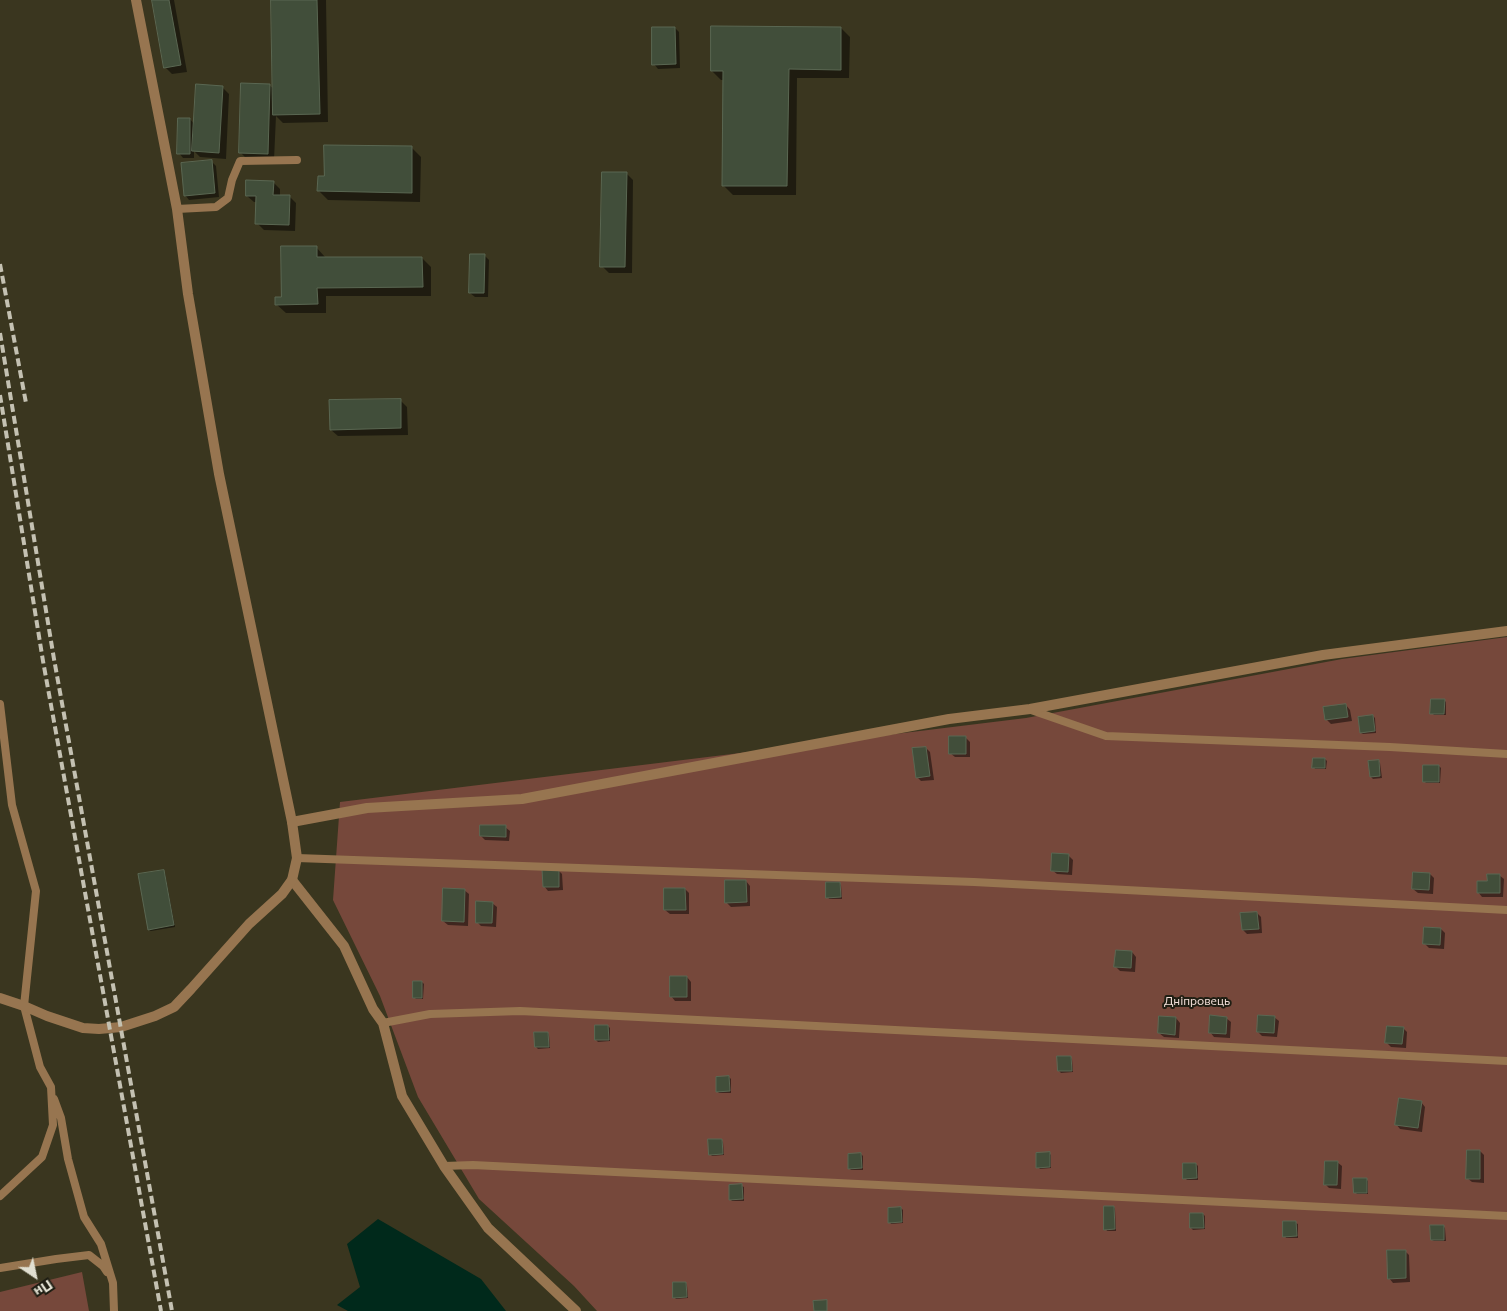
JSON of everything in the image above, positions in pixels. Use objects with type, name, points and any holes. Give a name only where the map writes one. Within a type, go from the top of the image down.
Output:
[{"type":"street","points":[[0,998],[82,1028],[120,1027],[156,1016],[174,1007],[249,924],[282,894],[292,880],[298,858],[219,474],[188,294],[177,209],[136,0]]},
{"type":"street","points":[[292,822],[367,808],[522,799],[949,719],[1030,709],[1323,656],[1507,631]]},
{"type":"street","points":[[292,880],[344,946],[373,1010],[383,1023],[402,1096],[444,1166],[488,1228],[576,1311]]},
{"type":"lane","points":[[177,209],[216,207],[222,203],[228,198],[232,180],[240,161],[297,160]]},
{"type":"lane","points":[[0,704],[12,805],[36,891],[24,1006],[40,1067],[51,1087],[61,1118],[68,1159],[84,1217],[102,1244],[113,1283],[114,1311]]},
{"type":"lane","points":[[1030,709],[1106,736],[1507,754]]},
{"type":"lane","points":[[298,858],[974,882],[1507,910]]},
{"type":"lane","points":[[383,1023],[430,1014],[520,1011],[1507,1061]]},
{"type":"lane","points":[[0,1196],[42,1157],[53,1125],[51,1087]]},
{"type":"lane","points":[[444,1166],[473,1165],[750,1178],[1075,1196],[1507,1216]]},
{"type":"lane","points":[[0,1268],[89,1255],[103,1266],[113,1283]]},
{"type":"green space","name":"Дніпровець","points":[[1507,637],[1507,1311],[597,1311],[574,1286],[479,1199],[418,1097],[380,996],[333,900],[340,802],[1026,718],[1342,659]]},
{"type":"green space","points":[[82,1272],[89,1311],[0,1311],[0,1292]]},
{"type":"shaded area","points":[[378,1219],[481,1279],[506,1311],[348,1311],[337,1305],[360,1287],[347,1244]]},
{"type":"building","points":[[152,0],[169,0],[181,65],[164,68]]},
{"type":"building","points":[[271,0],[317,0],[320,114],[273,115]]},
{"type":"building","points":[[711,26],[841,27],[841,70],[789,69],[787,186],[722,186],[723,71],[711,71]]},
{"type":"building","points":[[652,27],[675,27],[676,64],[652,65]]},
{"type":"building","points":[[241,83],[270,84],[268,154],[239,153]]},
{"type":"building","points":[[196,84],[223,86],[219,153],[192,151]]},
{"type":"building","points":[[178,118],[190,118],[190,154],[177,154]]},
{"type":"building","points":[[324,145],[412,146],[412,193],[317,191],[318,176],[324,176]]},
{"type":"building","points":[[212,160],[215,193],[184,196],[181,163]]},
{"type":"building","points":[[602,172],[627,172],[625,267],[600,267]]},
{"type":"building","points":[[246,180],[274,181],[273,195],[290,195],[289,225],[255,224],[256,196],[246,196]]},
{"type":"building","points":[[281,246],[317,246],[317,257],[422,257],[423,287],[317,288],[318,304],[275,305],[275,297],[281,297]]},
{"type":"building","points":[[470,254],[485,254],[484,293],[469,293]]},
{"type":"building","points":[[401,399],[401,428],[330,430],[329,400]]},
{"type":"building","points":[[1431,699],[1445,699],[1444,714],[1430,714]]},
{"type":"building","points":[[1346,704],[1348,717],[1325,720],[1323,707]]},
{"type":"building","points":[[1373,715],[1375,731],[1360,733],[1358,717]]},
{"type":"building","points":[[949,736],[966,736],[966,754],[949,754]]},
{"type":"building","points":[[926,747],[930,776],[916,778],[912,748]]},
{"type":"building","points":[[1313,758],[1325,758],[1325,768],[1312,768]]},
{"type":"building","points":[[1379,760],[1380,776],[1370,777],[1368,761]]},
{"type":"building","points":[[1423,765],[1439,765],[1439,782],[1423,782]]},
{"type":"building","points":[[480,825],[506,825],[506,837],[480,836]]},
{"type":"building","points":[[1052,853],[1069,854],[1068,872],[1051,871]]},
{"type":"building","points":[[559,868],[559,887],[543,887],[542,869]]},
{"type":"building","points":[[164,870],[174,925],[148,930],[138,874]]},
{"type":"building","points":[[1413,872],[1430,873],[1429,890],[1412,889]]},
{"type":"building","points":[[1487,874],[1500,874],[1500,893],[1477,893],[1477,881],[1487,881]]},
{"type":"building","points":[[725,880],[746,880],[747,902],[725,903]]},
{"type":"building","points":[[826,882],[840,882],[841,897],[826,898]]},
{"type":"building","points":[[443,888],[465,889],[464,922],[442,921]]},
{"type":"building","points":[[664,888],[685,888],[686,910],[664,910]]},
{"type":"building","points":[[476,901],[493,902],[492,923],[476,923]]},
{"type":"building","points":[[1257,912],[1259,929],[1242,930],[1240,913]]},
{"type":"building","points":[[1424,927],[1441,928],[1440,945],[1423,944]]},
{"type":"building","points":[[1116,950],[1132,951],[1131,968],[1114,967]]},
{"type":"building","points":[[670,976],[687,976],[687,997],[670,997]]},
{"type":"building","points":[[413,981],[422,981],[422,998],[413,998]]},
{"type":"building","points":[[1210,1015],[1227,1017],[1226,1034],[1209,1033]]},
{"type":"building","points":[[1258,1015],[1275,1016],[1274,1033],[1257,1032]]},
{"type":"building","points":[[1159,1016],[1176,1017],[1175,1035],[1158,1033]]},
{"type":"building","points":[[595,1025],[608,1025],[609,1040],[595,1040]]},
{"type":"building","points":[[1387,1026],[1404,1027],[1402,1044],[1385,1043]]},
{"type":"building","points":[[534,1032],[548,1032],[549,1047],[535,1047]]},
{"type":"building","points":[[1057,1056],[1071,1056],[1072,1071],[1058,1071]]},
{"type":"building","points":[[729,1076],[730,1091],[716,1092],[716,1077]]},
{"type":"building","points":[[1399,1098],[1422,1101],[1418,1128],[1395,1125]]},
{"type":"building","points":[[708,1139],[722,1139],[723,1154],[709,1155]]},
{"type":"building","points":[[1467,1150],[1480,1150],[1480,1179],[1466,1179]]},
{"type":"building","points":[[1050,1152],[1050,1167],[1036,1168],[1036,1153]]},
{"type":"building","points":[[861,1153],[862,1168],[848,1169],[848,1154]]},
{"type":"building","points":[[1325,1161],[1338,1161],[1337,1185],[1324,1185]]},
{"type":"building","points":[[1183,1163],[1196,1163],[1197,1178],[1183,1179]]},
{"type":"building","points":[[1353,1178],[1367,1178],[1367,1193],[1354,1193]]},
{"type":"building","points":[[742,1184],[743,1199],[729,1200],[729,1185]]},
{"type":"building","points":[[1104,1206],[1114,1206],[1115,1229],[1104,1230]]},
{"type":"building","points":[[901,1207],[902,1222],[888,1223],[888,1208]]},
{"type":"building","points":[[1190,1213],[1203,1213],[1204,1228],[1190,1228]]},
{"type":"building","points":[[1283,1221],[1296,1221],[1297,1236],[1283,1237]]},
{"type":"building","points":[[1430,1225],[1444,1225],[1444,1240],[1431,1240]]},
{"type":"building","points":[[1387,1250],[1406,1250],[1406,1278],[1388,1279]]},
{"type":"building","points":[[673,1282],[686,1282],[687,1297],[673,1298]]},
{"type":"building","points":[[827,1300],[827,1311],[814,1311],[813,1301]]},
{"type":"railway","points":[[0,264],[26,403]]},
{"type":"railway","points":[[0,333],[54,659],[172,1311]]},
{"type":"railway","points":[[0,395],[43,661],[161,1311]]}]
